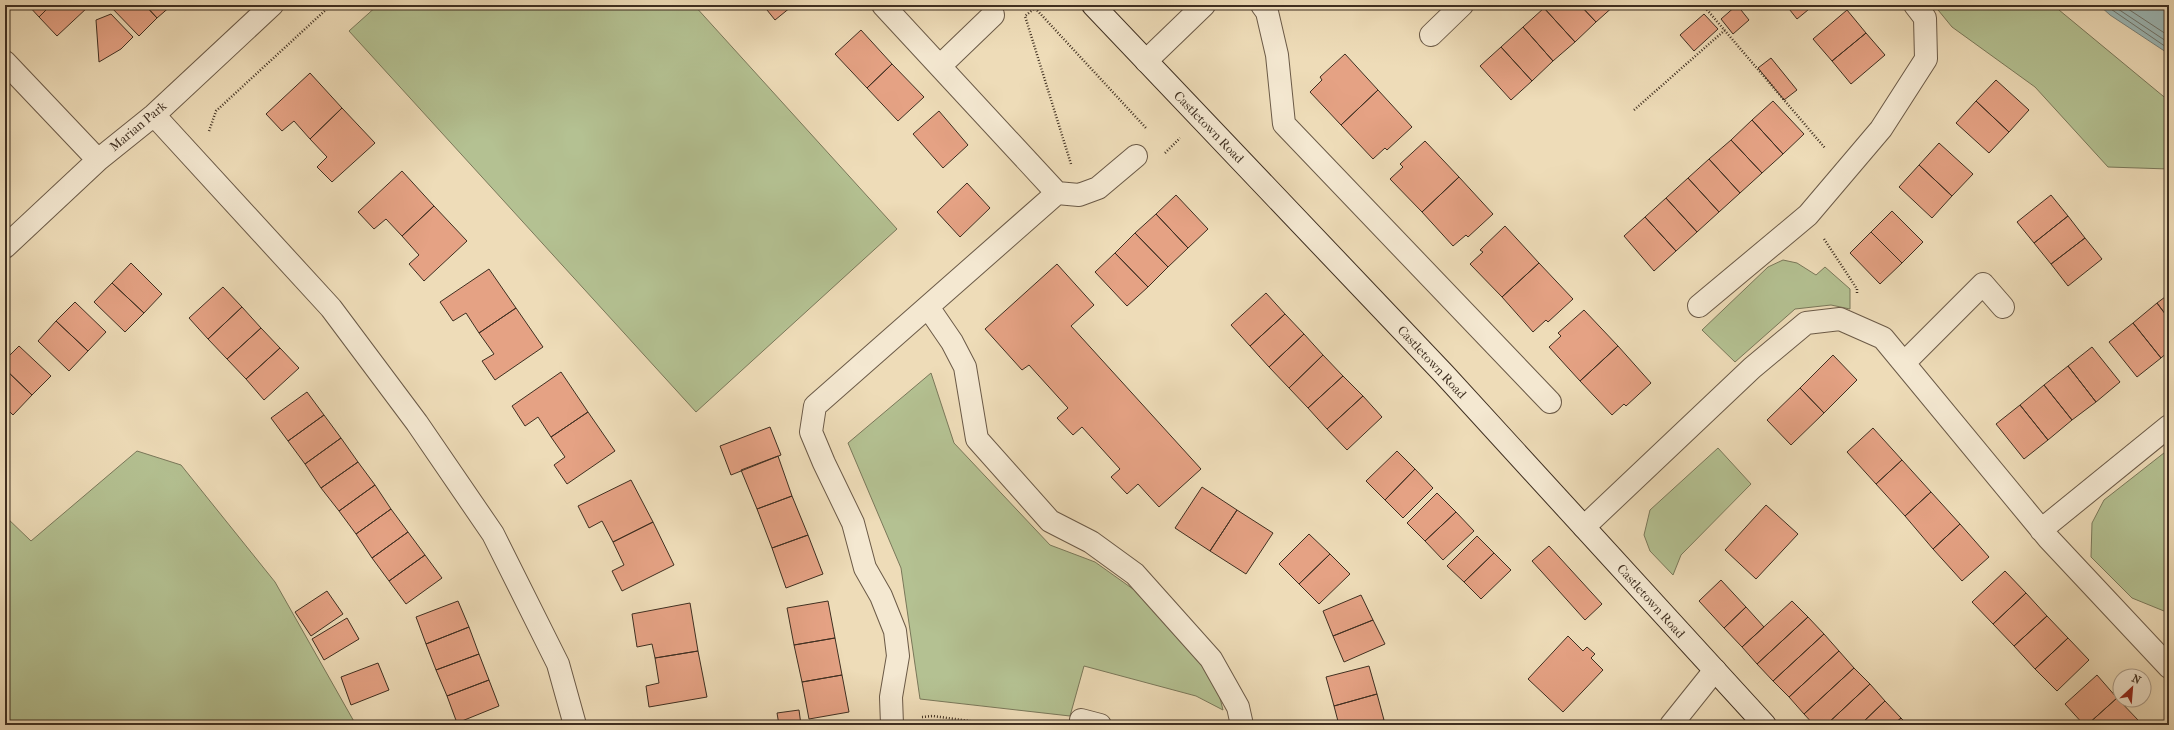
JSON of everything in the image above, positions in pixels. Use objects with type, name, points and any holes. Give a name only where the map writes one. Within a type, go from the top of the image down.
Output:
[{"type":"street","name":"Marian Park","points":[[5,247],[98,160],[154,115],[272,5]]},
{"type":"street","points":[[883,5],[1057,193],[1079,195],[1098,188],[1136,156]]},
{"type":"street","name":"Castletown Road","points":[[1093,5],[1444,374],[1765,725]]},
{"type":"street","points":[[1146,61],[1204,5]]},
{"type":"street","points":[[1262,5],[1267,12],[1277,55],[1284,124],[1550,402]]},
{"type":"street","points":[[1431,35],[1462,5]]},
{"type":"street","points":[[1698,306],[1808,214],[1881,129],[1926,60],[1926,18],[1915,5]]},
{"type":"street","points":[[940,66],[993,15]]},
{"type":"street","points":[[5,62],[98,160]]},
{"type":"street","points":[[154,115],[331,308],[417,423],[489,528],[558,664],[575,725]]},
{"type":"street","points":[[892,722],[891,697],[898,656],[896,631],[881,596],[865,568],[853,523],[811,432],[815,406],[1057,193]]},
{"type":"street","points":[[1904,363],[1983,284],[2003,307]]},
{"type":"street","points":[[928,307],[952,342],[965,367],[976,439],[1050,521],[1091,542],[1135,574],[1211,659],[1238,707],[1242,725]]},
{"type":"street","points":[[1584,527],[1752,368],[1806,323],[1840,319],[1883,338],[2041,530],[2169,667]]},
{"type":"street","points":[[2041,530],[2169,426]]},
{"type":"street","points":[[1671,725],[1715,670]]},
{"type":"path","points":[[198,163],[216,111],[330,5]]},
{"type":"path","points":[[1703,5],[1844,172]]},
{"type":"path","points":[[1079,195],[1073,170],[1025,16],[1035,8],[1151,133]]},
{"type":"path","points":[[1634,110],[1725,30]]},
{"type":"path","points":[[1162,145],[1167,150]]},
{"type":"path","points":[[1808,214],[1857,289],[1854,325]]},
{"type":"path","points":[[892,722],[933,716],[999,725]]},
{"type":"green space","points":[[378,5],[694,5],[897,229],[696,412],[349,31]]},
{"type":"green space","points":[[1934,5],[2053,5],[2169,101],[2169,169],[2108,167],[2035,87],[1952,27]]},
{"type":"green space","points":[[1783,260],[1797,263],[1816,275],[1825,267],[1850,289],[1850,309],[1831,305],[1795,309],[1735,362],[1702,330],[1768,267]]},
{"type":"green space","points":[[931,373],[954,443],[1050,545],[1095,562],[1140,594],[1197,659],[1217,686],[1223,710],[1196,696],[1084,666],[1070,716],[920,699],[901,568],[848,443]]},
{"type":"green space","points":[[1718,448],[1751,484],[1681,555],[1673,575],[1650,551],[1644,535],[1650,510]]},
{"type":"green space","points":[[2169,449],[2169,611],[2164,611],[2132,598],[2091,557],[2092,523],[2104,500]]},
{"type":"green space","points":[[137,451],[181,465],[275,582],[356,725],[5,725],[5,516],[31,541]]},
{"type":"water","points":[[2099,5],[2169,5],[2169,54],[2110,15]]},
{"type":"building","points":[[28,5],[51,5],[39,17]]},
{"type":"building","points":[[51,5],[87,5],[88,7],[57,36],[39,17]]},
{"type":"building","points":[[109,5],[145,5],[157,18],[139,36]]},
{"type":"building","points":[[145,5],[172,5],[157,18]]},
{"type":"building","points":[[763,5],[789,5],[791,7],[775,20]]},
{"type":"building","points":[[1547,5],[1580,5],[1596,22],[1575,42],[1544,8]]},
{"type":"building","points":[[1580,5],[1615,5],[1596,22]]},
{"type":"building","points":[[1737,5],[1749,20],[1733,34],[1721,19]]},
{"type":"building","points":[[1786,5],[1814,5],[1797,19]]},
{"type":"building","points":[[1544,8],[1575,42],[1553,61],[1523,27]]},
{"type":"building","points":[[1847,10],[1866,33],[1832,61],[1813,39]]},
{"type":"building","points":[[111,14],[133,37],[121,49],[99,62],[96,20]]},
{"type":"building","points":[[1704,14],[1718,29],[1694,51],[1680,35]]},
{"type":"building","points":[[1523,27],[1553,61],[1532,81],[1501,47]]},
{"type":"building","points":[[861,30],[892,64],[867,88],[835,54]]},
{"type":"building","points":[[1866,33],[1885,55],[1851,84],[1832,61]]},
{"type":"building","points":[[1501,47],[1532,81],[1511,100],[1480,66]]},
{"type":"building","points":[[1345,54],[1378,90],[1341,125],[1310,92],[1322,80],[1320,77]]},
{"type":"building","points":[[1771,58],[1797,90],[1784,100],[1758,68]]},
{"type":"building","points":[[892,64],[924,97],[898,121],[867,88]]},
{"type":"building","points":[[310,73],[342,108],[310,139],[294,121],[282,131],[266,114]]},
{"type":"building","points":[[1996,80],[2029,110],[2009,132],[1976,101]]},
{"type":"building","points":[[1378,90],[1412,127],[1387,150],[1385,148],[1373,159],[1341,125]]},
{"type":"building","points":[[1773,101],[1804,134],[1783,154],[1752,120]]},
{"type":"building","points":[[1976,101],[2009,132],[1989,153],[1956,123]]},
{"type":"building","points":[[342,108],[375,143],[332,182],[317,167],[327,157],[310,139]]},
{"type":"building","points":[[939,111],[968,145],[943,168],[913,134]]},
{"type":"building","points":[[1752,120],[1783,154],[1762,173],[1731,140]]},
{"type":"building","points":[[1731,140],[1762,173],[1740,193],[1709,159]]},
{"type":"building","points":[[1425,141],[1459,177],[1422,212],[1390,179],[1403,167],[1400,164]]},
{"type":"building","points":[[1939,143],[1973,174],[1952,196],[1919,165]]},
{"type":"building","points":[[1709,159],[1740,193],[1719,212],[1688,178]]},
{"type":"building","points":[[1919,165],[1952,196],[1932,218],[1899,187]]},
{"type":"building","points":[[402,171],[434,206],[402,236],[386,219],[374,229],[358,212]]},
{"type":"building","points":[[1459,177],[1493,214],[1468,237],[1466,235],[1453,246],[1422,212]]},
{"type":"building","points":[[1688,178],[1719,212],[1697,232],[1666,198]]},
{"type":"building","points":[[967,183],[990,208],[960,237],[937,212]]},
{"type":"building","points":[[1176,195],[1208,229],[1188,248],[1156,214]]},
{"type":"building","points":[[2051,195],[2068,216],[2034,243],[2017,222]]},
{"type":"building","points":[[1666,198],[1697,232],[1676,251],[1645,217]]},
{"type":"building","points":[[434,206],[467,241],[424,281],[409,264],[419,255],[402,236]]},
{"type":"building","points":[[1892,211],[1923,242],[1902,263],[1871,232]]},
{"type":"building","points":[[1156,214],[1188,248],[1168,267],[1135,233]]},
{"type":"building","points":[[2068,216],[2085,238],[2051,264],[2034,243]]},
{"type":"building","points":[[1645,217],[1676,251],[1654,271],[1624,236]]},
{"type":"building","points":[[1505,226],[1539,263],[1502,297],[1470,264],[1483,252],[1480,250]]},
{"type":"building","points":[[1871,232],[1902,263],[1880,284],[1850,253]]},
{"type":"building","points":[[1135,233],[1168,267],[1148,287],[1115,253]]},
{"type":"building","points":[[2085,238],[2102,259],[2068,286],[2051,264]]},
{"type":"building","points":[[1115,253],[1148,287],[1127,306],[1095,272]]},
{"type":"building","points":[[131,263],[162,294],[144,313],[112,283]]},
{"type":"building","points":[[1539,263],[1573,299],[1548,322],[1546,320],[1533,332],[1502,297]]},
{"type":"building","points":[[1057,264],[1094,305],[1071,326],[1201,469],[1159,507],[1138,484],[1127,494],[1111,477],[1120,469],[1082,427],[1073,435],[1057,418],[1068,408],[1029,365],[1022,370],[985,329]]},
{"type":"building","points":[[489,269],[516,308],[479,333],[466,313],[453,321],[440,302]]},
{"type":"building","points":[[112,283],[144,313],[125,332],[94,302]]},
{"type":"building","points":[[223,287],[242,307],[208,339],[189,318]]},
{"type":"building","points":[[1266,293],[1285,314],[1250,346],[1231,325]]},
{"type":"building","points":[[2169,294],[2169,319],[2157,303]]},
{"type":"building","points":[[75,302],[106,332],[88,351],[56,321]]},
{"type":"building","points":[[2157,303],[2169,319],[2169,351],[2161,358],[2133,323]]},
{"type":"building","points":[[242,307],[261,328],[227,359],[208,339]]},
{"type":"building","points":[[516,308],[543,347],[495,380],[482,361],[494,354],[479,333]]},
{"type":"building","points":[[1584,310],[1618,346],[1580,381],[1549,347],[1561,336],[1558,333]]},
{"type":"building","points":[[1285,314],[1304,334],[1269,367],[1250,346]]},
{"type":"building","points":[[56,321],[88,351],[69,371],[38,341]]},
{"type":"building","points":[[2133,323],[2161,358],[2137,377],[2109,342]]},
{"type":"building","points":[[261,328],[280,348],[246,379],[227,359]]},
{"type":"building","points":[[1304,334],[1323,355],[1289,388],[1269,367]]},
{"type":"building","points":[[19,346],[51,376],[32,395],[5,369],[5,360]]},
{"type":"building","points":[[1618,346],[1651,383],[1626,406],[1624,404],[1612,415],[1580,381]]},
{"type":"building","points":[[2092,347],[2120,382],[2096,402],[2068,366]]},
{"type":"building","points":[[280,348],[299,368],[264,400],[246,379]]},
{"type":"building","points":[[1323,355],[1343,376],[1308,408],[1289,388]]},
{"type":"building","points":[[1833,355],[1857,380],[1824,413],[1800,388]]},
{"type":"building","points":[[2068,366],[2096,402],[2072,420],[2044,385]]},
{"type":"building","points":[[5,369],[32,395],[13,415],[5,407]]},
{"type":"building","points":[[561,372],[588,412],[551,437],[538,417],[525,426],[512,406]]},
{"type":"building","points":[[1343,376],[1363,396],[1327,429],[1308,408]]},
{"type":"building","points":[[2044,385],[2072,420],[2048,440],[2020,405]]},
{"type":"building","points":[[1800,388],[1824,413],[1791,445],[1767,420]]},
{"type":"building","points":[[307,392],[324,415],[288,441],[271,418]]},
{"type":"building","points":[[1363,396],[1382,417],[1347,450],[1327,429]]},
{"type":"building","points":[[2020,405],[2048,440],[2024,459],[1996,424]]},
{"type":"building","points":[[588,412],[615,451],[567,484],[554,465],[565,457],[551,437]]},
{"type":"building","points":[[324,415],[341,438],[305,464],[288,441]]},
{"type":"building","points":[[770,427],[781,455],[731,475],[720,446]]},
{"type":"building","points":[[1873,428],[1902,460],[1876,484],[1847,452]]},
{"type":"building","points":[[341,438],[358,462],[321,488],[305,464]]},
{"type":"building","points":[[1397,451],[1415,469],[1385,500],[1366,481]]},
{"type":"building","points":[[778,456],[792,496],[757,509],[741,470]]},
{"type":"building","points":[[1902,460],[1931,492],[1905,516],[1876,484]]},
{"type":"building","points":[[358,462],[375,485],[339,511],[321,488]]},
{"type":"building","points":[[1415,469],[1433,488],[1403,518],[1385,500]]},
{"type":"building","points":[[631,480],[653,522],[613,542],[602,521],[589,528],[578,506]]},
{"type":"building","points":[[375,485],[391,509],[356,534],[339,511]]},
{"type":"building","points":[[1202,487],[1237,510],[1210,551],[1175,528]]},
{"type":"building","points":[[1931,492],[1960,524],[1933,549],[1905,516]]},
{"type":"building","points":[[1437,493],[1456,512],[1425,541],[1407,523]]},
{"type":"building","points":[[792,496],[808,535],[772,548],[757,509]]},
{"type":"building","points":[[1766,505],[1798,534],[1756,579],[1725,550]]},
{"type":"building","points":[[391,509],[408,532],[372,558],[356,534]]},
{"type":"building","points":[[1237,510],[1273,533],[1246,574],[1210,551]]},
{"type":"building","points":[[1456,512],[1474,531],[1443,560],[1425,541]]},
{"type":"building","points":[[653,522],[674,565],[622,591],[612,571],[624,565],[613,542]]},
{"type":"building","points":[[1960,524],[1989,557],[1962,581],[1933,549]]},
{"type":"building","points":[[408,532],[425,555],[389,581],[372,558]]},
{"type":"building","points":[[1309,534],[1330,554],[1299,584],[1279,564]]},
{"type":"building","points":[[808,535],[823,574],[786,588],[772,548]]},
{"type":"building","points":[[1477,536],[1494,553],[1464,582],[1447,566]]},
{"type":"building","points":[[1549,546],[1602,604],[1585,620],[1532,561]]},
{"type":"building","points":[[1494,553],[1511,570],[1481,599],[1464,582]]},
{"type":"building","points":[[1330,554],[1350,574],[1319,604],[1299,584]]},
{"type":"building","points":[[425,555],[442,578],[406,604],[389,581]]},
{"type":"building","points":[[2005,571],[2026,593],[1993,624],[1972,602]]},
{"type":"building","points":[[1721,580],[1746,607],[1724,628],[1699,601]]},
{"type":"building","points":[[327,591],[343,614],[311,636],[295,612]]},
{"type":"building","points":[[2026,593],[2047,616],[2014,646],[1993,624]]},
{"type":"building","points":[[1361,595],[1373,620],[1333,636],[1323,611]]},
{"type":"building","points":[[458,601],[469,627],[426,644],[416,617]]},
{"type":"building","points":[[828,601],[835,638],[794,645],[787,608]]},
{"type":"building","points":[[1792,601],[1808,617],[1757,664],[1742,647]]},
{"type":"building","points":[[690,603],[698,651],[655,658],[652,644],[637,647],[632,614]]},
{"type":"building","points":[[1746,607],[1764,627],[1742,647],[1724,628]]},
{"type":"building","points":[[2047,616],[2068,638],[2035,669],[2014,646]]},
{"type":"building","points":[[1808,617],[1824,634],[1773,681],[1757,664]]},
{"type":"building","points":[[347,618],[359,639],[324,660],[312,639]]},
{"type":"building","points":[[1373,620],[1385,644],[1344,662],[1333,636]]},
{"type":"building","points":[[469,627],[479,654],[436,670],[426,644]]},
{"type":"building","points":[[1824,634],[1839,651],[1789,697],[1773,681]]},
{"type":"building","points":[[1568,636],[1583,651],[1587,647],[1595,654],[1591,658],[1603,670],[1563,712],[1528,679]]},
{"type":"building","points":[[835,638],[842,675],[802,682],[794,645]]},
{"type":"building","points":[[2068,638],[2089,660],[2057,691],[2035,669]]},
{"type":"building","points":[[698,651],[707,697],[649,707],[646,686],[659,683],[655,658]]},
{"type":"building","points":[[1839,651],[1854,668],[1804,714],[1789,697]]},
{"type":"building","points":[[479,654],[489,680],[447,696],[436,670]]},
{"type":"building","points":[[378,663],[389,690],[351,705],[341,677]]},
{"type":"building","points":[[1369,666],[1377,694],[1334,706],[1326,677]]},
{"type":"building","points":[[1854,668],[1870,684],[1826,725],[1814,725],[1804,714]]},
{"type":"building","points":[[842,675],[849,712],[809,719],[802,682]]},
{"type":"building","points":[[2097,675],[2112,692],[2112,702],[2087,725],[2084,725],[2065,704]]},
{"type":"building","points":[[489,680],[499,706],[457,723],[447,696]]},
{"type":"building","points":[[1870,684],[1885,701],[1860,725],[1826,725]]},
{"type":"building","points":[[1377,694],[1384,720],[1365,725],[1339,725],[1334,706]]},
{"type":"building","points":[[1885,701],[1901,718],[1893,725],[1860,725]]},
{"type":"building","points":[[2112,702],[2112,708],[2127,708],[2138,720],[2133,725],[2087,725]]},
{"type":"building","points":[[799,710],[801,725],[779,725],[777,713]]},
{"type":"building","points":[[1901,718],[1908,725],[1893,725]]}]
